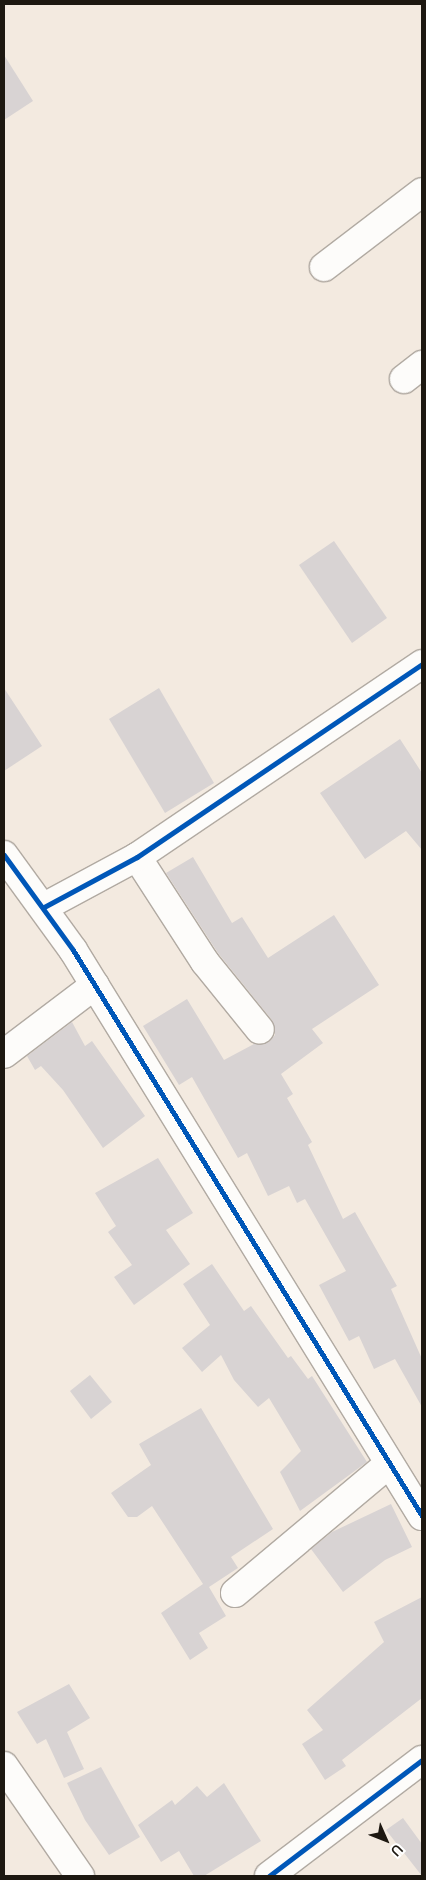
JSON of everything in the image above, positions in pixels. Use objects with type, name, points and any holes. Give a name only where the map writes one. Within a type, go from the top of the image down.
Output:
[{"type":"street","points":[[324,267],[422,192]]},
{"type":"street","points":[[44,907],[137,857],[422,664]]},
{"type":"street","points":[[4,855],[44,907],[94,985],[422,1516]]},
{"type":"street","points":[[137,857],[205,962],[260,1030]]},
{"type":"street","points":[[4,1054],[94,985]]},
{"type":"street","points":[[235,1593],[389,1464]]},
{"type":"street","points":[[269,1876],[422,1760]]},
{"type":"street","points":[[4,1766],[80,1876]]},
{"type":"building","points":[[4,55],[33,101],[4,120]]},
{"type":"building","points":[[334,541],[387,618],[352,643],[299,565]]},
{"type":"building","points":[[4,688],[42,746],[4,771]]},
{"type":"building","points":[[159,688],[214,783],[165,813],[109,719]]},
{"type":"building","points":[[400,739],[422,773],[422,850],[406,831],[365,859],[320,793]]},
{"type":"building","points":[[193,857],[232,923],[242,917],[268,958],[334,915],[379,985],[312,1029],[323,1043],[281,1074],[293,1094],[287,1098],[312,1142],[308,1145],[343,1219],[355,1212],[397,1286],[391,1289],[422,1359],[422,1407],[395,1359],[374,1369],[359,1336],[349,1341],[319,1285],[346,1271],[305,1199],[297,1203],[289,1186],[268,1196],[247,1153],[238,1158],[192,1077],[179,1085],[143,1026],[187,999],[224,1060],[254,1044],[269,1042],[275,1035],[272,1020],[218,953],[166,873]]},
{"type":"building","points":[[72,1022],[85,1046],[92,1041],[145,1116],[103,1148],[63,1090],[41,1066],[35,1070],[27,1056]]},
{"type":"building","points":[[158,1158],[193,1213],[166,1230],[190,1264],[134,1305],[114,1277],[132,1265],[108,1232],[116,1226],[95,1193]]},
{"type":"building","points":[[212,1264],[244,1311],[251,1306],[288,1358],[291,1356],[308,1379],[312,1376],[367,1462],[300,1511],[280,1472],[301,1451],[269,1398],[258,1407],[234,1380],[221,1355],[202,1372],[182,1348],[210,1325],[183,1284]]},
{"type":"building","points":[[90,1375],[112,1402],[91,1419],[70,1391]]},
{"type":"building","points":[[201,1408],[273,1529],[231,1557],[238,1568],[209,1587],[226,1616],[199,1633],[208,1648],[190,1660],[161,1613],[203,1584],[152,1506],[137,1517],[128,1517],[111,1493],[151,1465],[139,1444]]},
{"type":"building","points":[[391,1504],[412,1547],[385,1560],[343,1592],[311,1549],[332,1532]]},
{"type":"building","points":[[422,1597],[422,1698],[342,1760],[346,1766],[325,1780],[302,1744],[323,1730],[307,1710],[384,1642],[374,1622]]},
{"type":"building","points":[[69,1684],[90,1718],[67,1732],[84,1769],[64,1778],[46,1739],[37,1744],[17,1712]]},
{"type":"building","points":[[101,1767],[140,1837],[109,1855],[85,1820],[67,1783]]},
{"type":"building","points":[[224,1783],[261,1841],[204,1876],[194,1876],[179,1851],[161,1862],[138,1825],[172,1800],[175,1805],[197,1786],[207,1797]]},
{"type":"building","points":[[403,1818],[422,1844],[422,1876],[386,1830]]},
{"type":"cycle path","points":[[44,907],[137,857],[422,664]]},
{"type":"cycle path","points":[[4,855],[73,950],[422,1516]]},
{"type":"cycle path","points":[[269,1876],[422,1760]]}]
